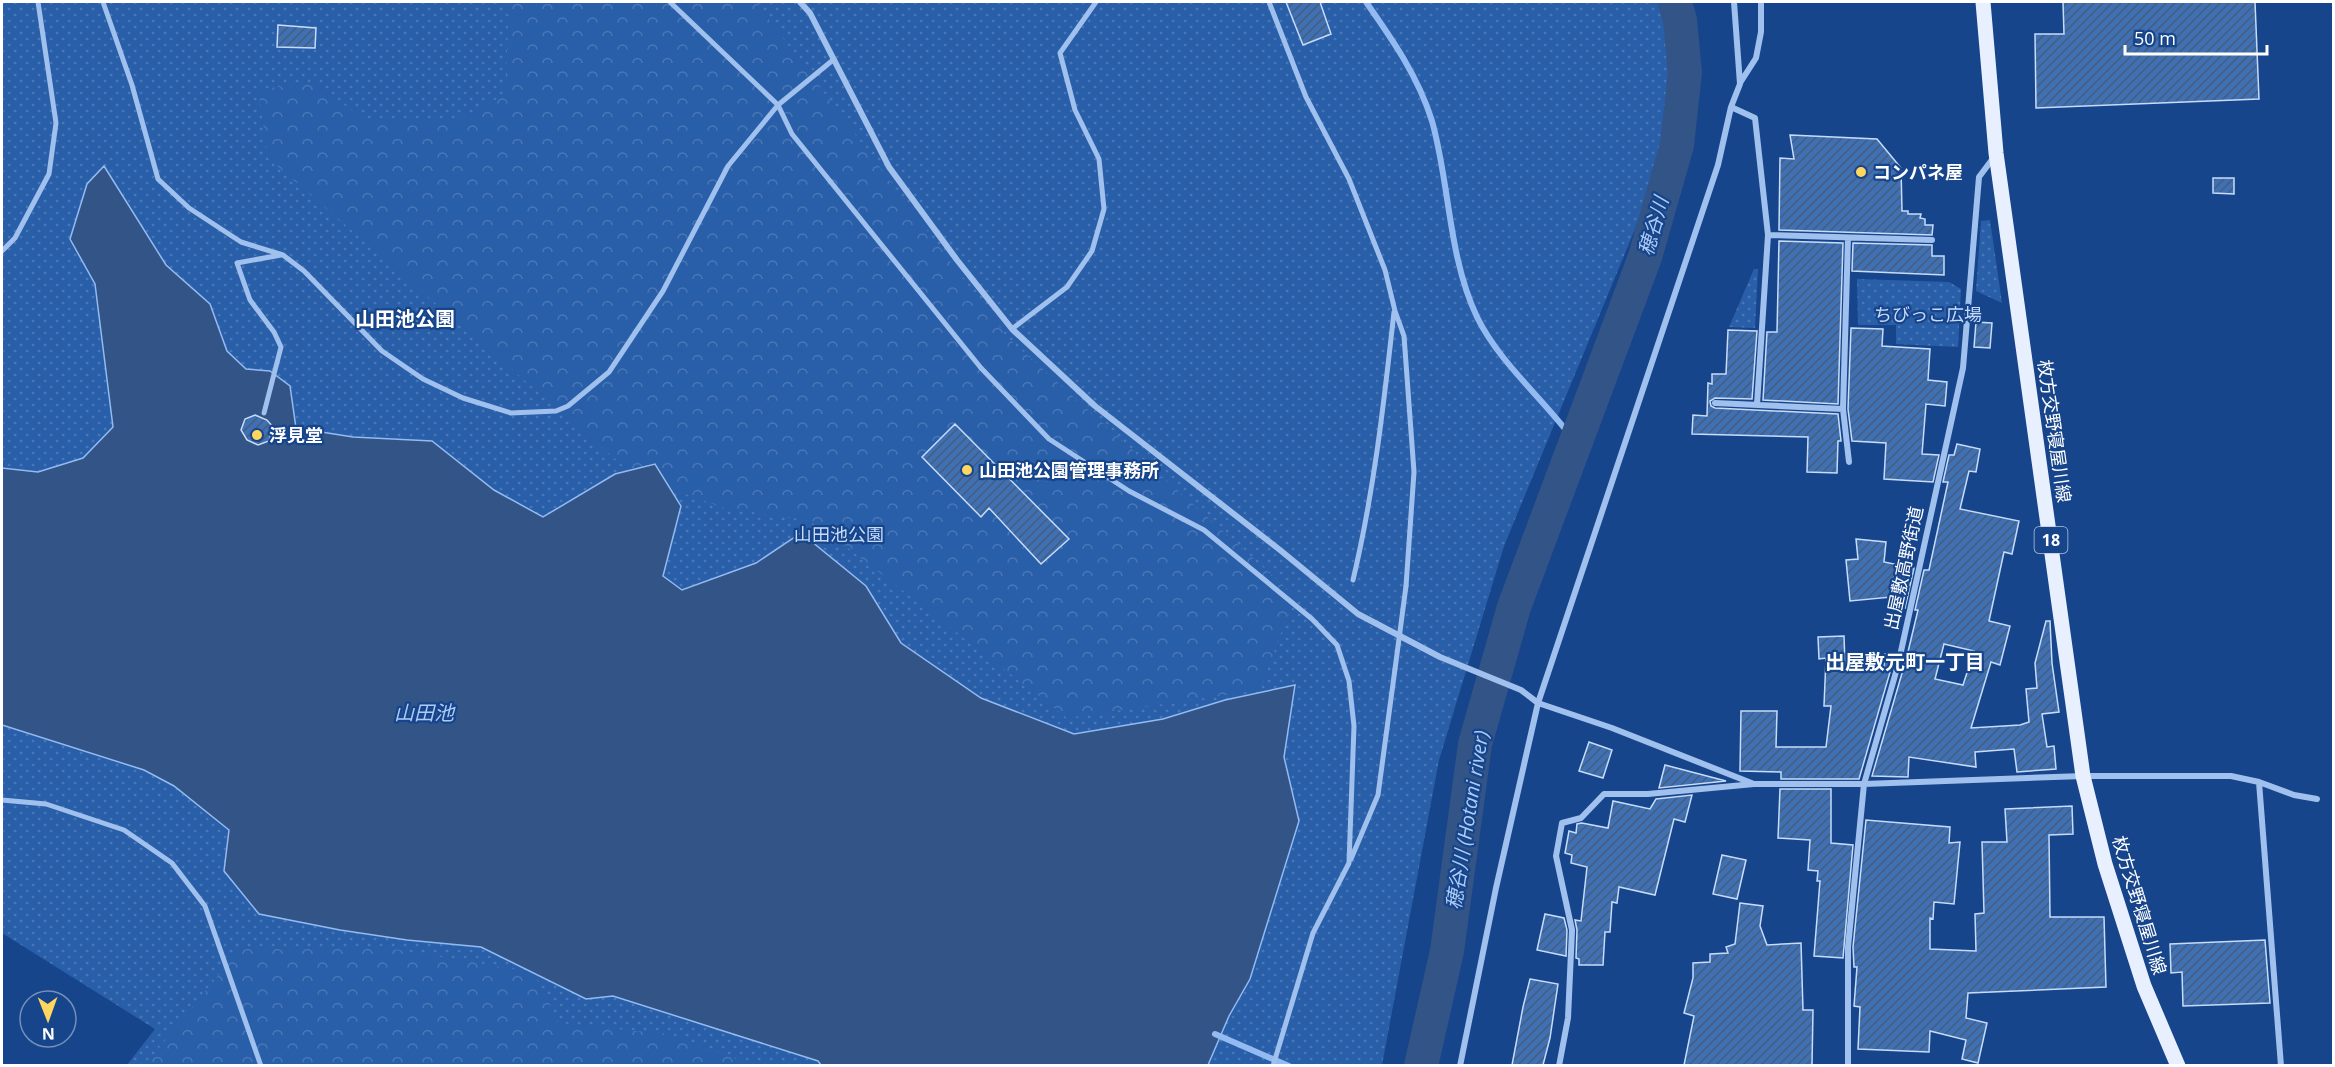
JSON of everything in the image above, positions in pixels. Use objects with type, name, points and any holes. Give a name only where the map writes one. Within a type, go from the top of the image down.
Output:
[{"type":"main road","name":"枚方交野寝屋川線","points":[[1983,2],[1996,153],[2083,776],[2105,864],[2144,986],[2178,1065]]},
{"type":"street","points":[[2,251],[15,238],[49,174],[56,123],[38,2]]},
{"type":"street","points":[[103,2],[132,85],[158,179],[189,208],[241,242],[283,255],[304,272],[320,291],[382,351],[423,379],[463,398],[511,413],[556,411],[568,406],[609,372],[663,291],[729,166],[778,105],[833,60]]},
{"type":"street","points":[[670,2],[778,105],[792,134],[974,359],[1049,439],[1129,491],[1204,530],[1312,620],[1337,645],[1349,681],[1353,726],[1349,863]]},
{"type":"street","points":[[800,2],[810,13],[889,167],[957,260],[1012,329],[1095,406],[1280,550],[1358,614],[1451,661],[1521,690],[1538,703],[1612,728],[1754,784]]},
{"type":"street","points":[[1012,329],[1067,287],[1092,251],[1104,209],[1099,159],[1074,110],[1060,53],[1096,2]]},
{"type":"street","points":[[1269,2],[1306,97],[1349,179],[1385,270],[1404,336],[1414,472],[1406,586],[1378,795],[1349,863],[1313,933],[1273,1065]]},
{"type":"street","points":[[1734,2],[1740,84]]},
{"type":"street","points":[[1460,1065],[1496,888],[1538,703],[1718,165],[1731,107],[1740,84],[1756,58],[1761,32],[1761,2]]},
{"type":"street","points":[[1731,107],[1755,118],[1768,236],[1757,405]]},
{"type":"street","name":"出屋敷高野街道","points":[[1848,1065],[1848,947],[1864,784],[1898,665],[1963,368],[1979,177],[1996,153]]},
{"type":"street","points":[[1768,236],[1932,240]]},
{"type":"street","points":[[1848,237],[1843,409],[1849,462]]},
{"type":"street","points":[[264,413],[281,347],[274,332],[250,300],[237,263],[283,255]]},
{"type":"street","points":[[1353,580],[1364,534],[1395,311]]},
{"type":"street","points":[[1715,403],[1843,409]]},
{"type":"street","points":[[1559,1065],[1569,1018],[1572,930],[1556,856],[1562,823],[1581,818],[1604,794],[1648,794],[1754,784],[1864,784],[2083,776],[2231,776],[2259,782],[2294,795],[2317,799]]},
{"type":"street","points":[[2259,782],[2281,1065]]},
{"type":"street","points":[[2,800],[46,804],[124,830],[172,863],[205,906],[261,1065]]},
{"type":"green space","name":"山田池公園","points":[[2,2],[1666,2],[1672,24],[1676,88],[1666,154],[1504,546],[1439,760],[1382,1065],[127,1065],[155,1029],[2,933]]},
{"type":"green space","points":[[505,2],[756,2],[1007,337],[1295,596],[1260,690],[1067,718],[813,521],[724,508],[635,476],[268,158],[258,89],[314,83],[365,120],[459,119],[505,95],[509,7]]},
{"type":"green space","points":[[1990,220],[2002,303],[1976,291],[1981,221]]},
{"type":"green space","points":[[1754,269],[1758,269],[1755,328],[1729,327]]},
{"type":"green space","name":"ちびっこ広場","points":[[1857,279],[1949,282],[1961,289],[1958,347],[1896,344],[1896,325],[1858,325]]},
{"type":"green space","points":[[387,948],[533,972],[559,1023],[667,1034],[753,1065],[144,1066],[240,949]]},
{"type":"water","name":"山田池","points":[[104,166],[166,265],[210,304],[227,351],[246,369],[270,371],[290,386],[296,428],[353,437],[432,441],[494,490],[543,517],[615,474],[655,464],[681,506],[663,576],[682,590],[756,563],[801,533],[866,586],[901,643],[981,698],[1074,734],[1163,719],[1225,700],[1295,685],[1284,757],[1299,821],[1250,979],[1229,1016],[1208,1065],[821,1065],[818,1061],[613,996],[586,999],[481,947],[407,940],[259,914],[224,871],[229,830],[174,786],[144,770],[2,725],[2,468],[38,472],[83,458],[113,427],[95,284],[70,239],[87,184]]},
{"type":"building","points":[[1286,2],[1320,2],[1331,34],[1303,45]]},
{"type":"building","points":[[2063,2],[2255,2],[2259,99],[2036,108],[2035,34],[2064,34]]},
{"type":"building","points":[[278,25],[316,28],[315,48],[277,47]]},
{"type":"building","points":[[1790,135],[1877,139],[1901,168],[1902,211],[1908,211],[1908,214],[1921,214],[1920,218],[1925,219],[1925,225],[1933,225],[1932,235],[1779,230],[1780,158],[1794,159]]},
{"type":"building","points":[[2213,178],[2234,178],[2234,194],[2213,193]]},
{"type":"building","points":[[1779,241],[1843,243],[1838,404],[1763,400],[1767,332],[1777,332]]},
{"type":"building","points":[[1853,243],[1932,245],[1932,256],[1944,256],[1944,275],[1852,271]]},
{"type":"building","points":[[1976,322],[1992,323],[1990,348],[1974,347]]},
{"type":"building","points":[[1851,328],[1883,329],[1882,346],[1930,349],[1928,380],[1947,382],[1945,406],[1926,404],[1922,454],[1939,455],[1933,482],[1884,479],[1886,443],[1852,441],[1848,409]]},
{"type":"building","points":[[1728,330],[1757,331],[1752,399],[1715,398],[1710,401],[1711,406],[1838,414],[1841,441],[1838,441],[1837,473],[1807,472],[1808,437],[1692,434],[1693,415],[1707,416],[1708,383],[1712,384],[1712,374],[1726,374]]},
{"type":"building","name":"浮見堂","points":[[255,415],[267,420],[273,427],[269,441],[258,445],[247,440],[241,430],[245,419]]},
{"type":"building","points":[[955,424],[1069,539],[1041,564],[989,508],[981,517],[922,457]]},
{"type":"building","points":[[1957,444],[1980,449],[1976,472],[1969,471],[1960,509],[2019,521],[2012,554],[2004,552],[1989,621],[2010,626],[2000,665],[1991,662],[1971,728],[2020,725],[2029,722],[2026,689],[2037,688],[2035,663],[2046,621],[2050,621],[2052,663],[2059,712],[2042,714],[2047,747],[2054,746],[2056,769],[2017,772],[2014,749],[1975,752],[1976,767],[1909,757],[1908,777],[1872,776],[1907,656],[1918,610],[1915,610],[1924,570],[1929,570],[1948,482],[1943,482],[1949,455],[1954,455]],"holes":[[[1944,644],[1974,651],[1963,685],[1935,679]]]},
{"type":"building","points":[[1856,539],[1886,542],[1884,562],[1914,568],[1905,608],[1890,604],[1891,597],[1850,601],[1846,560],[1858,559]]},
{"type":"building","points":[[1844,636],[1845,664],[1884,666],[1885,654],[1895,655],[1859,779],[1781,779],[1781,772],[1740,771],[1741,711],[1777,711],[1776,747],[1826,747],[1831,706],[1824,706],[1826,658],[1819,659],[1818,637]]},
{"type":"building","points":[[1589,742],[1612,750],[1603,778],[1579,771]]},
{"type":"building","points":[[1665,765],[1726,781],[1659,788]]},
{"type":"building","points":[[1780,789],[1831,789],[1831,843],[1853,845],[1843,958],[1814,956],[1820,881],[1817,881],[1818,871],[1808,870],[1810,840],[1778,838]]},
{"type":"building","points":[[1692,795],[1685,822],[1674,819],[1655,895],[1619,887],[1617,903],[1612,902],[1610,932],[1605,932],[1603,965],[1579,965],[1579,959],[1576,958],[1575,920],[1581,921],[1587,867],[1571,863],[1572,855],[1565,853],[1569,831],[1576,833],[1577,824],[1582,823],[1608,828],[1613,801],[1650,809],[1656,799]]},
{"type":"building","points":[[2072,806],[2073,834],[2049,835],[2050,917],[2104,917],[2106,987],[1968,993],[1966,1018],[1987,1023],[1978,1063],[1962,1059],[1966,1040],[1930,1031],[1929,1052],[1858,1049],[1860,1007],[1854,1006],[1857,967],[1854,967],[1853,947],[1866,820],[1950,827],[1949,843],[1960,842],[1954,904],[1934,902],[1933,919],[1930,918],[1930,949],[1976,951],[1975,914],[1984,913],[1982,842],[2007,842],[2005,809]]},
{"type":"building","points":[[1722,855],[1746,860],[1737,899],[1713,894]]},
{"type":"building","points":[[1740,903],[1763,906],[1760,926],[1767,945],[1801,943],[1803,1010],[1813,1010],[1812,1065],[1684,1065],[1694,1016],[1684,1013],[1693,978],[1693,963],[1710,962],[1710,954],[1728,953],[1726,947],[1735,944]]},
{"type":"building","points":[[1545,914],[1564,918],[1567,930],[1566,956],[1537,950]]},
{"type":"building","points":[[2265,940],[2270,1003],[2183,1006],[2182,972],[2171,973],[2170,944]]},
{"type":"building","points":[[1530,979],[1558,984],[1550,1038],[1543,1065],[1512,1065],[1523,1007]]},
{"type":"waterway","points":[[1366,2],[1404,58],[1432,121],[1460,270],[1477,317],[1510,366],[1576,443]]},
{"type":"waterway","name":"穂谷川 (Hotani river)","points":[[1421,1066],[1447,951],[1475,744],[1514,607],[1645,257],[1677,145],[1685,73],[1680,20],[1675,2]]},
{"type":"waterway","points":[[1215,1034],[1289,1066]]},
{"type":"place","name":"コンパネ屋","points":[[1861,172]]},
{"type":"place","name":"浮見堂","points":[[257,435]]},
{"type":"place","name":"山田池公園管理事務所","points":[[967,470]]},
{"type":"district","name":"山田池公園","points":[[405,318]]},
{"type":"district","name":"出屋敷元町一丁目","points":[[1905,661]]},
{"type":"water label","name":"穂谷川","points":[[1653,226]]}]
